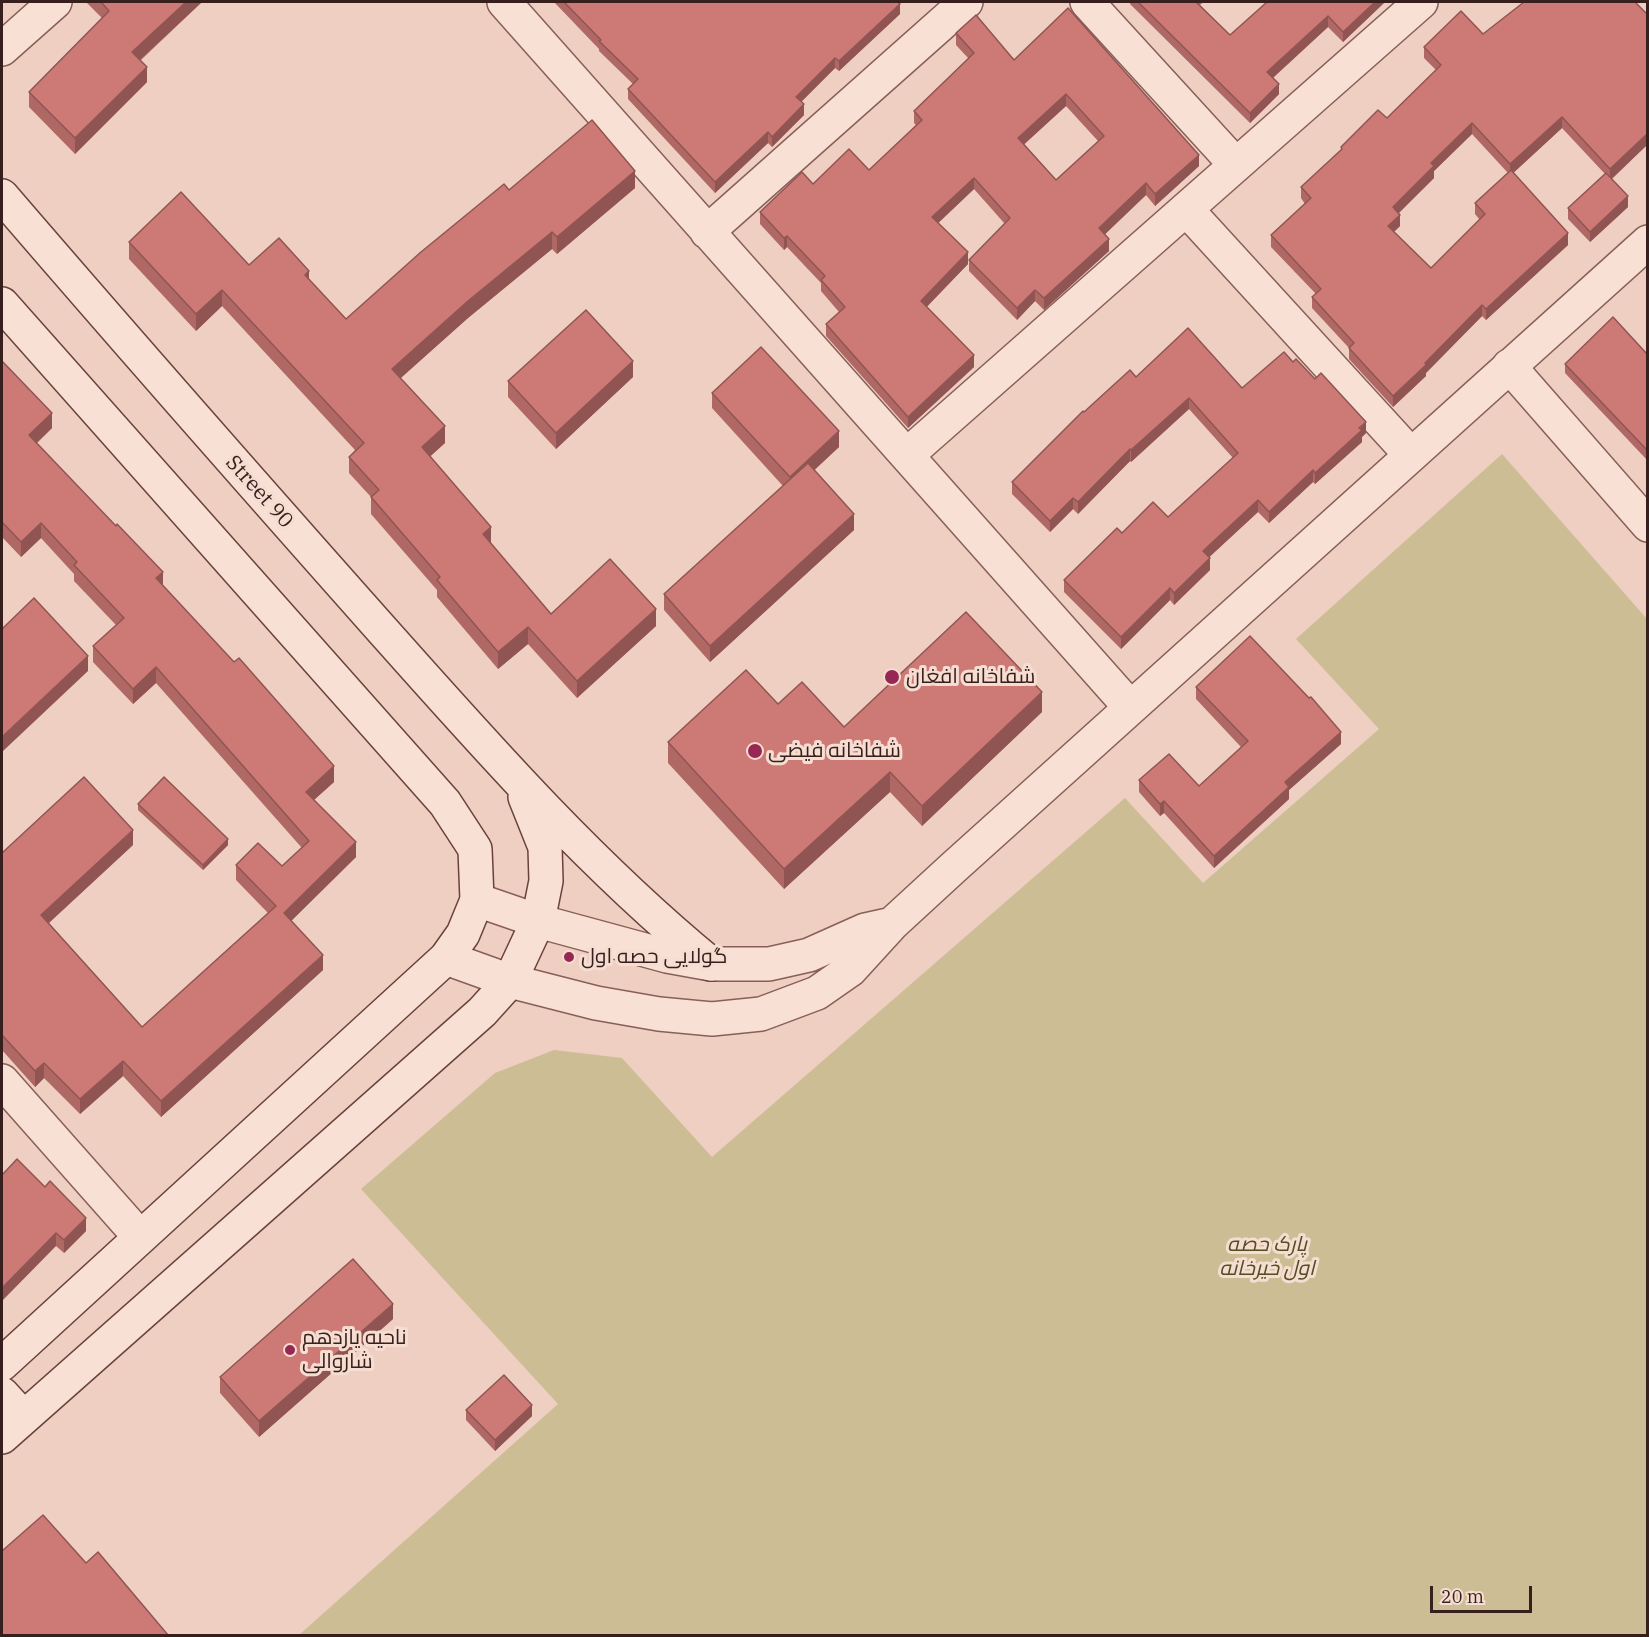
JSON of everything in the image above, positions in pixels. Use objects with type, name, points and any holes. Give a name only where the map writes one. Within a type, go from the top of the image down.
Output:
[{"type":"street","points":[[2,49],[55,2]]},
{"type":"street","points":[[707,232],[966,2]]},
{"type":"street","points":[[1087,2],[1236,165]]},
{"type":"street","points":[[907,455],[1421,2]]},
{"type":"street","points":[[519,7],[707,232],[1130,707]]},
{"type":"street","name":"Street 90","points":[[2,196],[177,400],[520,784],[668,929],[711,964]]},
{"type":"street","points":[[1186,209],[1411,455]]},
{"type":"street","points":[[446,958],[510,981],[596,1003],[659,1014],[712,1019],[761,1014],[817,993],[850,970],[892,924],[1647,242]]},
{"type":"street","points":[[2,304],[445,803],[475,849],[477,900],[464,934],[446,958],[2,1364]]},
{"type":"street","points":[[1509,366],[1647,525]]},
{"type":"street","points":[[9,1416],[474,1019],[510,981],[538,921],[546,881],[545,847],[520,784]]},
{"type":"street","points":[[477,900],[538,921],[667,956],[711,964],[769,964],[808,955],[865,930],[892,924]]},
{"type":"street","points":[[2,1081],[140,1237]]},
{"type":"green space","name":"پارک حصه اول خیرخانه","points":[[1502,454],[1647,619],[1647,1635],[299,1635],[558,1404],[361,1189],[495,1073],[554,1050],[622,1058],[712,1157],[1125,798],[1203,883],[1379,729],[1296,639]]},
{"type":"building","points":[[101,2],[186,2],[132,52],[147,67],[75,138],[29,92],[109,11]]},
{"type":"building","points":[[564,2],[898,2],[900,4],[839,61],[835,58],[796,97],[804,104],[772,137],[768,132],[715,182],[628,89],[638,79]]},
{"type":"building","points":[[1138,2],[1196,2],[1230,35],[1267,2],[1375,2],[1343,32],[1328,16],[1267,72],[1279,84],[1250,113]]},
{"type":"building","points":[[1524,2],[1635,2],[1647,14],[1647,134],[1610,169],[1562,117],[1510,164],[1472,123],[1431,163],[1434,166],[1393,207],[1400,215],[1388,226],[1431,268],[1485,214],[1475,203],[1511,170],[1568,233],[1486,309],[1482,305],[1425,363],[1426,365],[1393,396],[1349,348],[1354,343],[1312,297],[1321,289],[1271,235],[1311,198],[1301,187],[1342,149],[1341,147],[1378,110],[1387,118],[1441,65],[1424,47],[1461,11],[1483,34]]},
{"type":"building","points":[[1068,8],[1199,155],[1155,194],[1146,183],[1099,228],[1109,239],[1044,298],[1035,290],[1017,308],[969,260],[1010,218],[974,178],[932,217],[968,252],[921,301],[974,355],[908,417],[826,324],[845,307],[821,280],[825,276],[787,236],[784,238],[760,212],[802,172],[813,184],[849,149],[869,170],[922,120],[914,111],[974,53],[956,33],[976,15],[1014,60]],"holes":[[[1066,94],[1104,136],[1056,180],[1018,138]]]},
{"type":"building","points":[[592,120],[635,171],[557,237],[552,232],[468,301],[392,369],[445,426],[422,447],[491,527],[483,534],[551,614],[610,559],[656,609],[577,681],[528,627],[498,652],[437,580],[440,577],[371,497],[379,490],[349,457],[364,443],[222,290],[196,314],[129,242],[181,192],[249,265],[279,238],[309,271],[305,275],[346,319],[421,252],[504,184],[509,190]]},
{"type":"building","points":[[1606,173],[1628,196],[1590,232],[1568,208]]},
{"type":"building","points":[[586,310],[633,361],[556,433],[508,381]]},
{"type":"building","points":[[1613,317],[1647,354],[1647,450],[1565,364]]},
{"type":"building","points":[[1188,328],[1242,388],[1284,352],[1293,362],[1296,359],[1315,379],[1321,373],[1366,422],[1359,428],[1362,430],[1315,473],[1313,470],[1269,512],[1258,500],[1203,551],[1210,558],[1174,593],[1170,588],[1121,637],[1064,580],[1117,528],[1122,533],[1153,502],[1168,517],[1238,453],[1189,398],[1130,449],[1078,502],[1073,498],[1050,521],[1012,482],[1083,411],[1130,370],[1136,377]]},
{"type":"building","points":[[761,347],[839,431],[790,477],[712,393]]},
{"type":"building","points":[[2,361],[52,413],[29,435],[163,572],[156,578],[234,662],[239,658],[334,766],[306,792],[356,842],[284,913],[323,955],[161,1101],[123,1061],[80,1099],[44,1063],[35,1071],[2,1035],[2,853],[84,777],[133,830],[41,915],[142,1027],[276,906],[236,865],[258,843],[282,866],[309,841],[156,667],[133,689],[93,646],[124,618],[74,565],[77,562],[41,523],[21,542],[2,522]]},
{"type":"building","points":[[808,463],[854,514],[710,646],[664,594]]},
{"type":"building","points":[[34,598],[88,656],[2,737],[2,629]]},
{"type":"building","points":[[966,612],[1042,692],[922,806],[890,772],[784,869],[668,742],[746,670],[778,704],[802,682],[844,727]]},
{"type":"building","points":[[1250,636],[1309,698],[1311,697],[1341,732],[1285,782],[1289,787],[1214,856],[1164,801],[1160,804],[1139,780],[1169,754],[1199,786],[1248,741],[1196,687]]},
{"type":"building","points":[[164,777],[228,839],[203,865],[138,804]]},
{"type":"building","points":[[17,1159],[45,1187],[50,1181],[86,1218],[64,1240],[56,1233],[2,1288],[2,1175]]},
{"type":"building","points":[[353,1259],[393,1304],[259,1421],[220,1377]]},
{"type":"building","points":[[504,1375],[532,1405],[495,1440],[466,1410]]},
{"type":"building","points":[[43,1515],[86,1563],[98,1552],[168,1635],[2,1635],[2,1551]]},
{"type":"place","name":"شفاخانه افغان","points":[[892,677]]},
{"type":"place","name":"شفاخانه فیضی","points":[[755,751]]},
{"type":"place","name":"گولایی حصه اول","points":[[569,957]]},
{"type":"place","name":"ناحیه یازدهم شاروالی","points":[[290,1350]]}]
